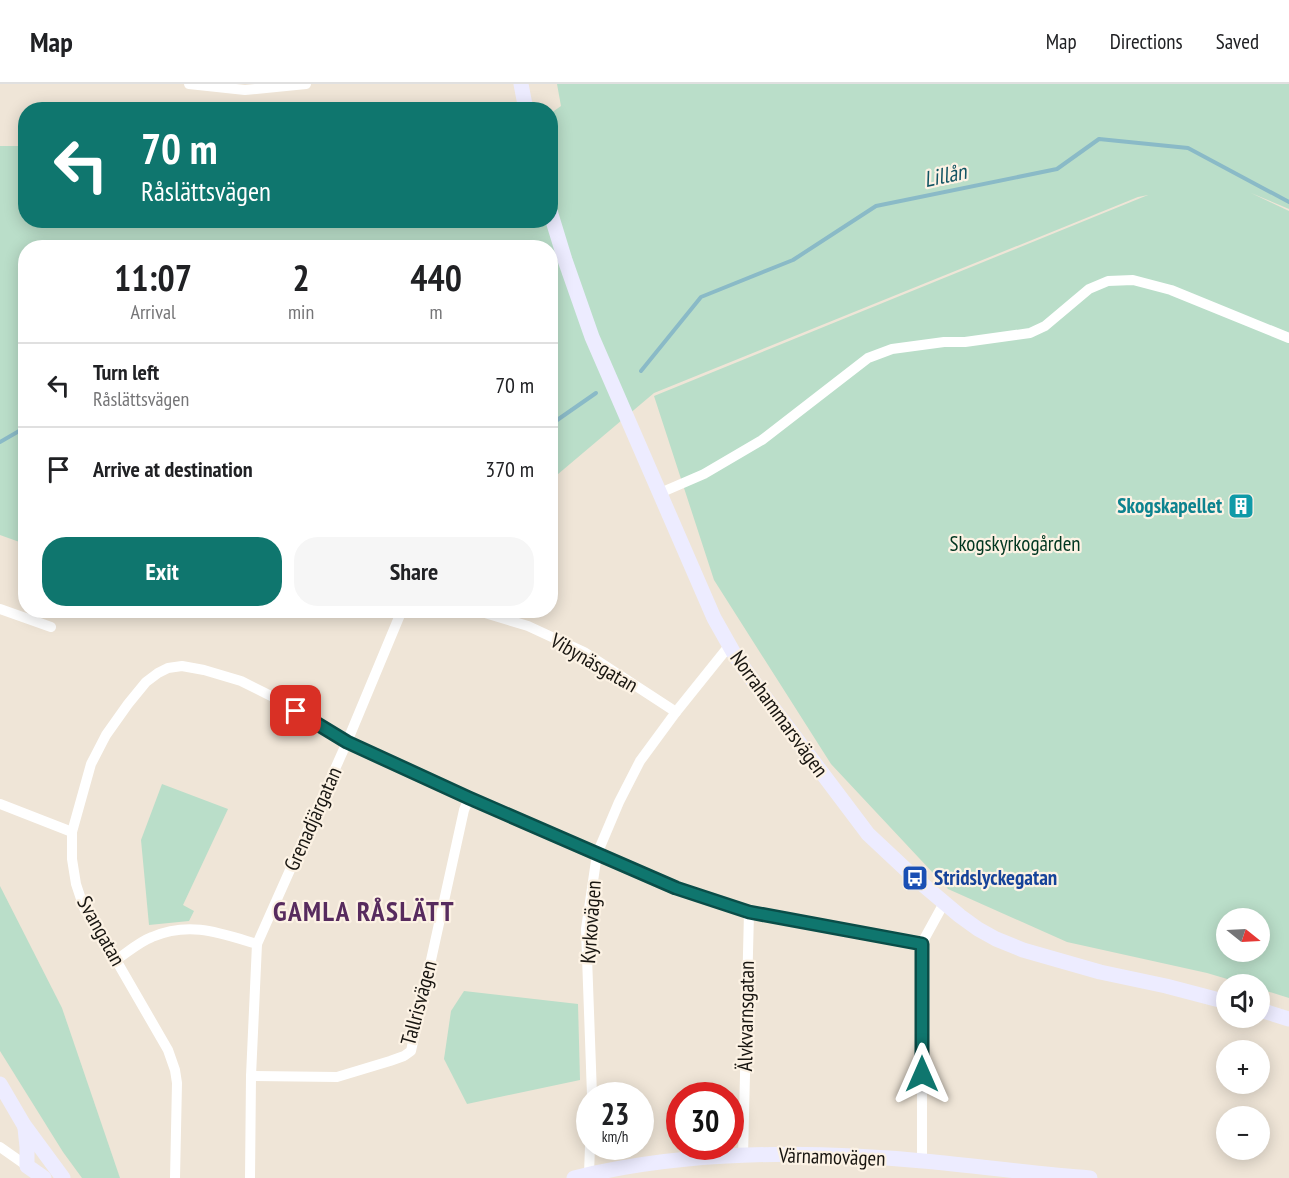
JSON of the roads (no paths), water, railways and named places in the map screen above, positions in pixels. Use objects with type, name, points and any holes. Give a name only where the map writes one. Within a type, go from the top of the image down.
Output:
[{"type":"street","points":[[189,84],[245,90],[306,84]]},
{"type":"street","points":[[521,84],[524,102]]},
{"type":"street","name":"Norrahammarsvägen","points":[[555,228],[592,337],[705,599],[729,646],[788,729],[868,834],[944,903],[978,929],[996,939],[1023,950],[1100,972],[1216,999]]},
{"type":"street","points":[[660,494],[704,474],[762,440],[868,358],[892,349],[1030,333],[1045,326],[1089,289],[1108,281],[1133,280],[1171,290],[1289,338]]},
{"type":"street","points":[[0,609],[18,615]]},
{"type":"street","points":[[26,618],[51,627]]},
{"type":"street","name":"Grenadjärgatan","points":[[250,1178],[251,1076],[257,944],[347,742],[399,618]]},
{"type":"street","name":"Vibynäsgatan","points":[[502,618],[528,626],[584,652],[676,712]]},
{"type":"street","name":"Kyrkovägen","points":[[592,1082],[586,929],[597,854],[619,802],[640,761],[729,646]]},
{"type":"street","name":"Svangatan","points":[[174,1178],[177,1083],[175,1070],[168,1050],[84,908],[76,884],[72,858],[72,832],[91,764],[106,735],[146,682],[168,668],[182,666],[242,681],[279,700],[347,742]]},
{"type":"street","points":[[347,742],[676,888],[749,912],[922,944]]},
{"type":"street","name":"Tallrisvägen","points":[[251,1076],[337,1077],[390,1061],[411,1051],[464,810],[469,798]]},
{"type":"street","points":[[0,804],[72,832]]},
{"type":"street","points":[[922,1161],[922,944],[944,903]]},
{"type":"street","name":"Älvkvarnsgatan","points":[[744,1115],[749,912]]},
{"type":"street","points":[[116,960],[150,938],[185,929],[203,929],[257,944]]},
{"type":"street","points":[[1270,1013],[1289,1019]]},
{"type":"street","points":[[0,1084],[24,1125],[63,1178]]},
{"type":"street","points":[[24,1125],[27,1166]]},
{"type":"street","points":[[0,1147],[44,1178]]},
{"type":"street","name":"Värnamovägen","points":[[744,1156],[809,1155],[922,1161],[1090,1178]]},
{"type":"street","points":[[589,1174],[590,1160]]},
{"type":"street","name":"Värnamovägen","points":[[574,1178],[642,1165],[684,1160]]},
{"type":"waterway","name":"Lillån","points":[[641,371],[701,297],[793,260],[876,206],[1057,169],[1099,139],[1188,148],[1289,202]]},
{"type":"waterway","name":"Lillån","points":[[558,419],[596,393]]},
{"type":"waterway","name":"Lillån","points":[[0,442],[18,432]]},
{"type":"place","name":"Skogskapellet","points":[[1241,506]]},
{"type":"place","name":"Stridslyckegatan","points":[[915,878]]},
{"type":"district","name":"GAMLA RÅSLÄTT","points":[[364,912]]},
{"type":"park label","name":"Skogskyrkogården","points":[[1015,544]]}]
